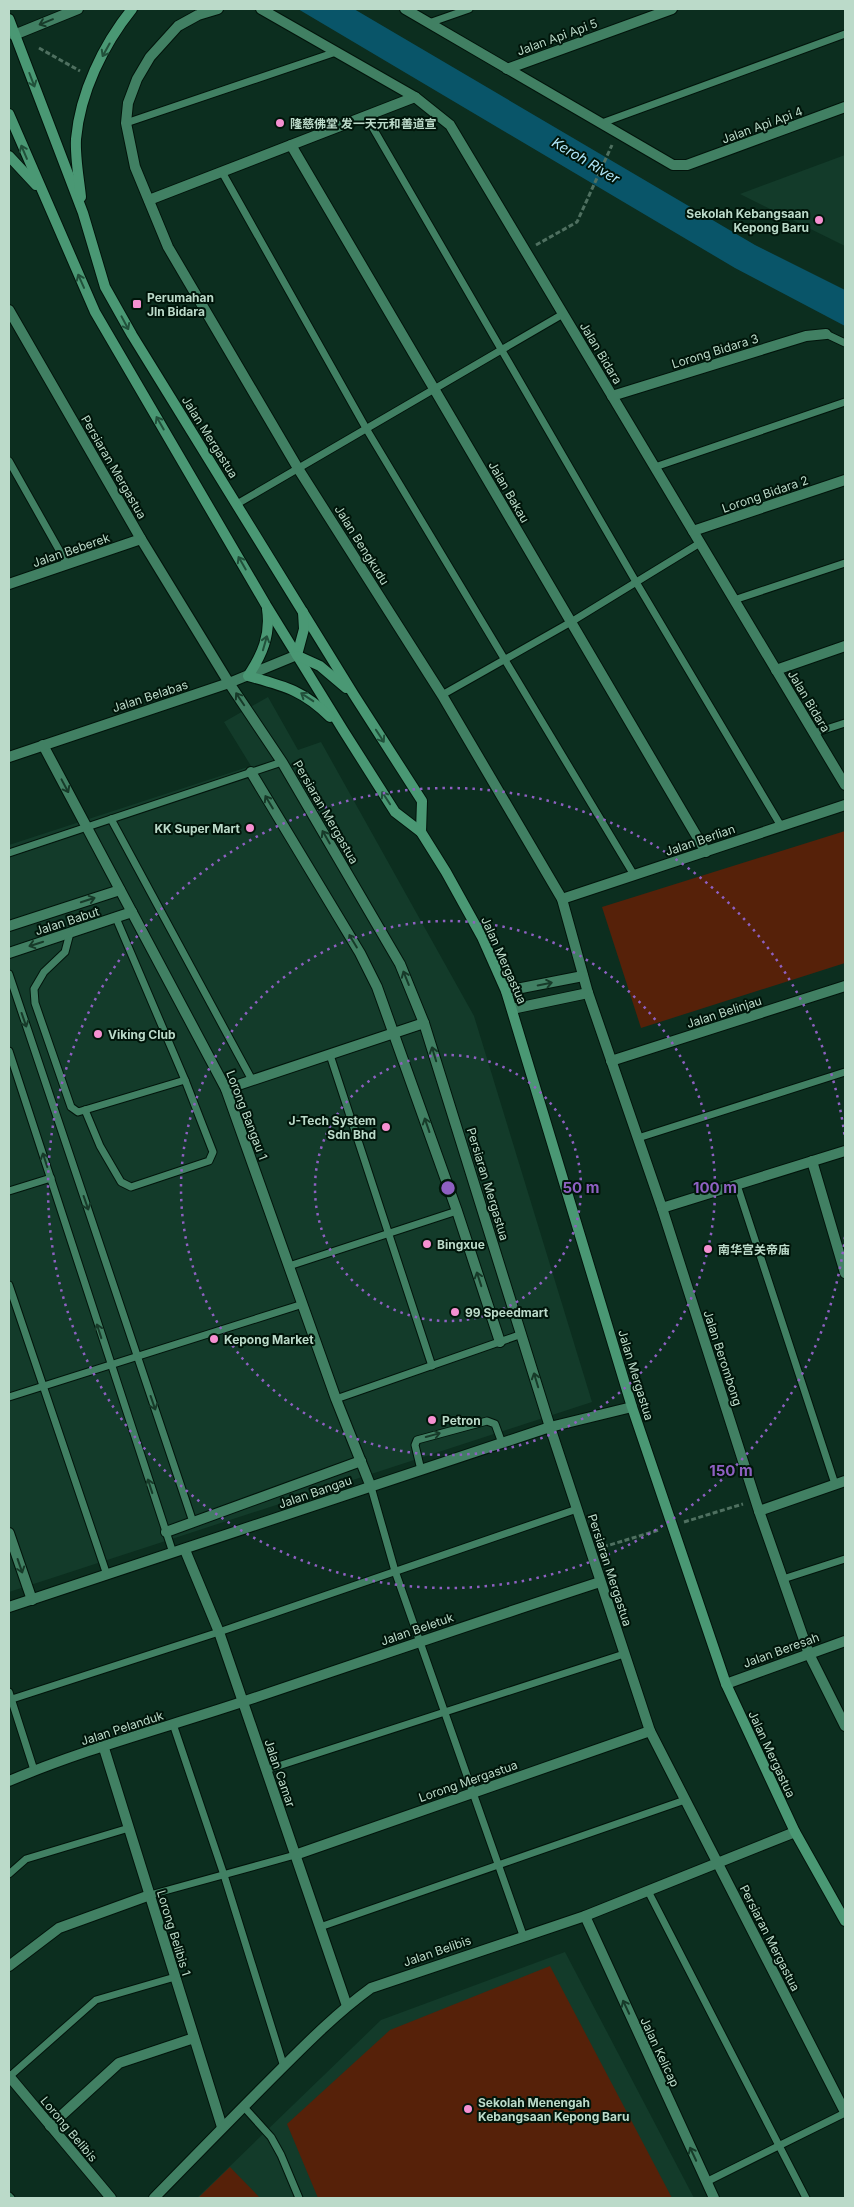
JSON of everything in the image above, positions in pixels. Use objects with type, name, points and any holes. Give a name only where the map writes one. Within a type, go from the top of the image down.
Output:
[{"type":"main road","points":[[83,213],[76,139],[81,112],[92,78],[105,50],[132,9]]},
{"type":"main road","name":"Jalan Mergastua","points":[[9,19],[12,36],[83,213],[106,287],[132,335],[354,695],[422,801],[421,832]]},
{"type":"main road","name":"Jalan Mergastua","points":[[9,114],[40,190],[95,312],[266,605],[342,730],[395,812],[421,832],[482,937],[506,990],[632,1407],[726,1684],[795,1832],[845,1920]]},
{"type":"main road","points":[[9,156],[40,190]]},
{"type":"main road","points":[[266,605],[268,632],[265,645],[260,658],[248,676],[301,693],[316,703],[342,730]]},
{"type":"main road","points":[[303,612],[304,629],[297,655],[320,666],[354,695]]},
{"type":"street","points":[[12,36],[78,9]]},
{"type":"street","points":[[218,9],[198,15],[178,26],[150,57],[137,79],[128,103],[126,123],[136,167],[149,200],[415,97]]},
{"type":"street","name":"Jalan Bidara","points":[[261,9],[415,97],[450,125],[845,785]]},
{"type":"street","points":[[405,9],[602,123]]},
{"type":"street","name":"Jalan Api Api 5","points":[[507,69],[672,9]]},
{"type":"street","name":"Jalan Api Api 4","points":[[602,123],[673,165],[680,167],[845,107]]},
{"type":"street","name":"Jalan Bakau","points":[[291,145],[706,852]]},
{"type":"street","name":"Jalan Bengkudu","points":[[149,200],[168,247],[299,470],[442,696],[562,899]]},
{"type":"street","name":"Persiaran Mergastua","points":[[9,310],[141,539],[229,683],[282,762],[400,964],[424,1023],[550,1427],[650,1732],[845,2112]]},
{"type":"street","name":"Lorong Bidara 3","points":[[612,396],[806,336],[826,334]]},
{"type":"street","name":"Lorong Bidara 2","points":[[693,531],[845,480]]},
{"type":"street","name":"Jalan Beberek","points":[[9,584],[141,539]]},
{"type":"street","points":[[776,670],[845,646]]},
{"type":"street","name":"Jalan Belabas","points":[[9,757],[229,683],[297,655]]},
{"type":"street","name":"Lorong Bangau 1","points":[[43,745],[226,1089],[336,1399],[371,1487]]},
{"type":"street","points":[[251,772],[360,953],[377,987],[457,1211],[500,1342]]},
{"type":"street","name":"Jalan Berlian","points":[[562,899],[845,805]]},
{"type":"street","name":"Jalan Babut","points":[[9,926],[120,890]]},
{"type":"street","name":"Jalan Berombong","points":[[562,899],[588,993],[662,1208],[759,1511],[809,1654],[845,1726]]},
{"type":"street","name":"Jalan Babut","points":[[9,953],[132,912]]},
{"type":"street","points":[[506,990],[583,976]]},
{"type":"street","name":"Jalan Belinjau","points":[[611,1062],[845,986]]},
{"type":"street","points":[[512,1009],[588,993]]},
{"type":"street","points":[[226,1089],[424,1023]]},
{"type":"street","points":[[662,1208],[845,1151]]},
{"type":"street","points":[[812,1162],[845,1273]]},
{"type":"street","name":"Jalan Bangau","points":[[9,1607],[550,1427],[632,1407]]},
{"type":"street","points":[[166,1532],[361,1461]]},
{"type":"street","points":[[759,1511],[845,1480]]},
{"type":"street","points":[[9,1533],[32,1600]]},
{"type":"street","name":"Jalan Camar","points":[[185,1550],[219,1632],[347,2006]]},
{"type":"street","name":"Jalan Beletuk","points":[[243,1702],[420,1640],[600,1582]]},
{"type":"street","name":"Jalan Beresah","points":[[726,1684],[845,1641]]},
{"type":"street","name":"Jalan Pelanduk","points":[[9,1781],[103,1745],[243,1702]]},
{"type":"street","name":"Lorong Mergastua","points":[[295,1855],[650,1732]]},
{"type":"street","name":"Lorong Belibis 1","points":[[103,1745],[222,2127]]},
{"type":"street","name":"Jalan Belibis","points":[[154,2198],[284,2066],[347,2006],[371,1988],[584,1916],[795,1832]]},
{"type":"street","points":[[9,1966],[59,1928],[150,1895]]},
{"type":"street","name":"Jalan Kelicap","points":[[584,1916],[714,2198]]},
{"type":"street","points":[[50,2126],[119,2063],[194,2038]]},
{"type":"street","name":"Lorong Belibis","points":[[9,2076],[111,2198]]},
{"type":"lane","points":[[429,23],[469,9]]},
{"type":"lane","points":[[602,123],[845,34]]},
{"type":"lane","points":[[126,123],[336,52]]},
{"type":"lane","points":[[366,116],[636,582],[781,826]]},
{"type":"lane","points":[[222,172],[367,430],[634,875]]},
{"type":"lane","points":[[237,504],[435,391],[563,314]]},
{"type":"lane","points":[[826,334],[845,343]]},
{"type":"lane","points":[[655,467],[845,402]]},
{"type":"lane","points":[[9,461],[67,564]]},
{"type":"lane","points":[[442,696],[571,622],[700,543]]},
{"type":"lane","points":[[734,600],[845,563]]},
{"type":"lane","points":[[814,733],[845,723]]},
{"type":"lane","points":[[9,853],[282,762]]},
{"type":"lane","points":[[111,819],[252,1080]]},
{"type":"lane","points":[[85,1110],[100,1146],[120,1182],[131,1187],[209,1161],[212,1157],[213,1152],[185,1080],[116,918]]},
{"type":"lane","points":[[70,933],[65,952],[44,972],[34,989],[35,1003],[71,1107],[78,1112],[185,1080]]},
{"type":"lane","points":[[9,974],[193,1522]]},
{"type":"lane","points":[[9,1052],[110,1366],[173,1553]]},
{"type":"lane","points":[[330,1054],[432,1366]]},
{"type":"lane","points":[[638,1138],[845,1072]]},
{"type":"lane","points":[[9,1190],[51,1178]]},
{"type":"lane","points":[[737,1185],[835,1484]]},
{"type":"lane","points":[[289,1266],[457,1211]]},
{"type":"lane","points":[[9,1285],[107,1575]]},
{"type":"lane","points":[[9,1397],[303,1304]]},
{"type":"lane","points":[[336,1399],[522,1334]]},
{"type":"lane","points":[[421,1470],[414,1445],[417,1440],[487,1421],[495,1424],[502,1443]]},
{"type":"lane","points":[[371,1487],[396,1571],[523,1936]]},
{"type":"lane","points":[[34,1770],[9,1697],[219,1632],[577,1508]]},
{"type":"lane","points":[[783,1579],[845,1558]]},
{"type":"lane","points":[[266,1770],[445,1714],[624,1654]]},
{"type":"lane","points":[[173,1724],[224,1874],[284,2066]]},
{"type":"lane","points":[[320,1927],[685,1800]]},
{"type":"lane","points":[[9,1874],[26,1859],[129,1828]]},
{"type":"lane","points":[[150,1895],[295,1855]]},
{"type":"lane","points":[[648,1891],[806,2198]]},
{"type":"lane","points":[[9,2076],[96,2000],[175,1977]]},
{"type":"lane","points":[[243,2106],[271,2137],[281,2155],[299,2198]]},
{"type":"lane","points":[[706,2182],[845,2112]]},
{"type":"path","points":[[39,48],[92,78]]},
{"type":"path","points":[[525,251],[577,222],[612,145]]},
{"type":"shaded area","name":"Sekolah Kebangsaan Kepong Baru","points":[[845,155],[845,246],[740,194]]},
{"type":"shaded area","points":[[268,697],[298,750],[321,742],[474,1016],[592,1402],[9,1592],[9,845],[251,766],[224,722]]},
{"type":"shaded area","points":[[845,831],[845,963],[641,1028],[602,907]]},
{"type":"shaded area","name":"Sekolah Menengah Kebangsaan Kepong Baru","points":[[565,1952],[694,2198],[197,2198],[381,2020]]},
{"type":"shaded area","name":"Sekolah Menengah Kebangsaan Kepong Baru","points":[[550,1966],[672,2198],[318,2198],[287,2124],[390,2030]]},
{"type":"shaded area","points":[[230,2167],[260,2198],[198,2198]]},
{"type":"water","name":"Keroh River","points":[[298,9],[354,9],[755,245],[845,290],[845,326],[735,268]]},
{"type":"place","name":"隆慈佛堂 发一天元和善道宣","points":[[280,123]]},
{"type":"place","name":"Sekolah Kebangsaan Kepong Baru","points":[[819,220]]},
{"type":"place","name":"Perumahan Jln Bidara","points":[[137,304]]},
{"type":"place","name":"KK Super Mart","points":[[250,828]]},
{"type":"place","name":"Viking Club","points":[[98,1034]]},
{"type":"place","name":"J-Tech System Sdn Bhd","points":[[386,1127]]},
{"type":"place","name":"Bingxue","points":[[427,1244]]},
{"type":"place","name":"南华宫关帝庙","points":[[708,1249]]},
{"type":"place","name":"99 Speedmart","points":[[455,1312]]},
{"type":"place","name":"Kepong Market","points":[[214,1339]]},
{"type":"place","name":"Petron","points":[[432,1420]]},
{"type":"place","name":"Sekolah Menengah Kebangsaan Kepong Baru","points":[[468,2109]]}]
